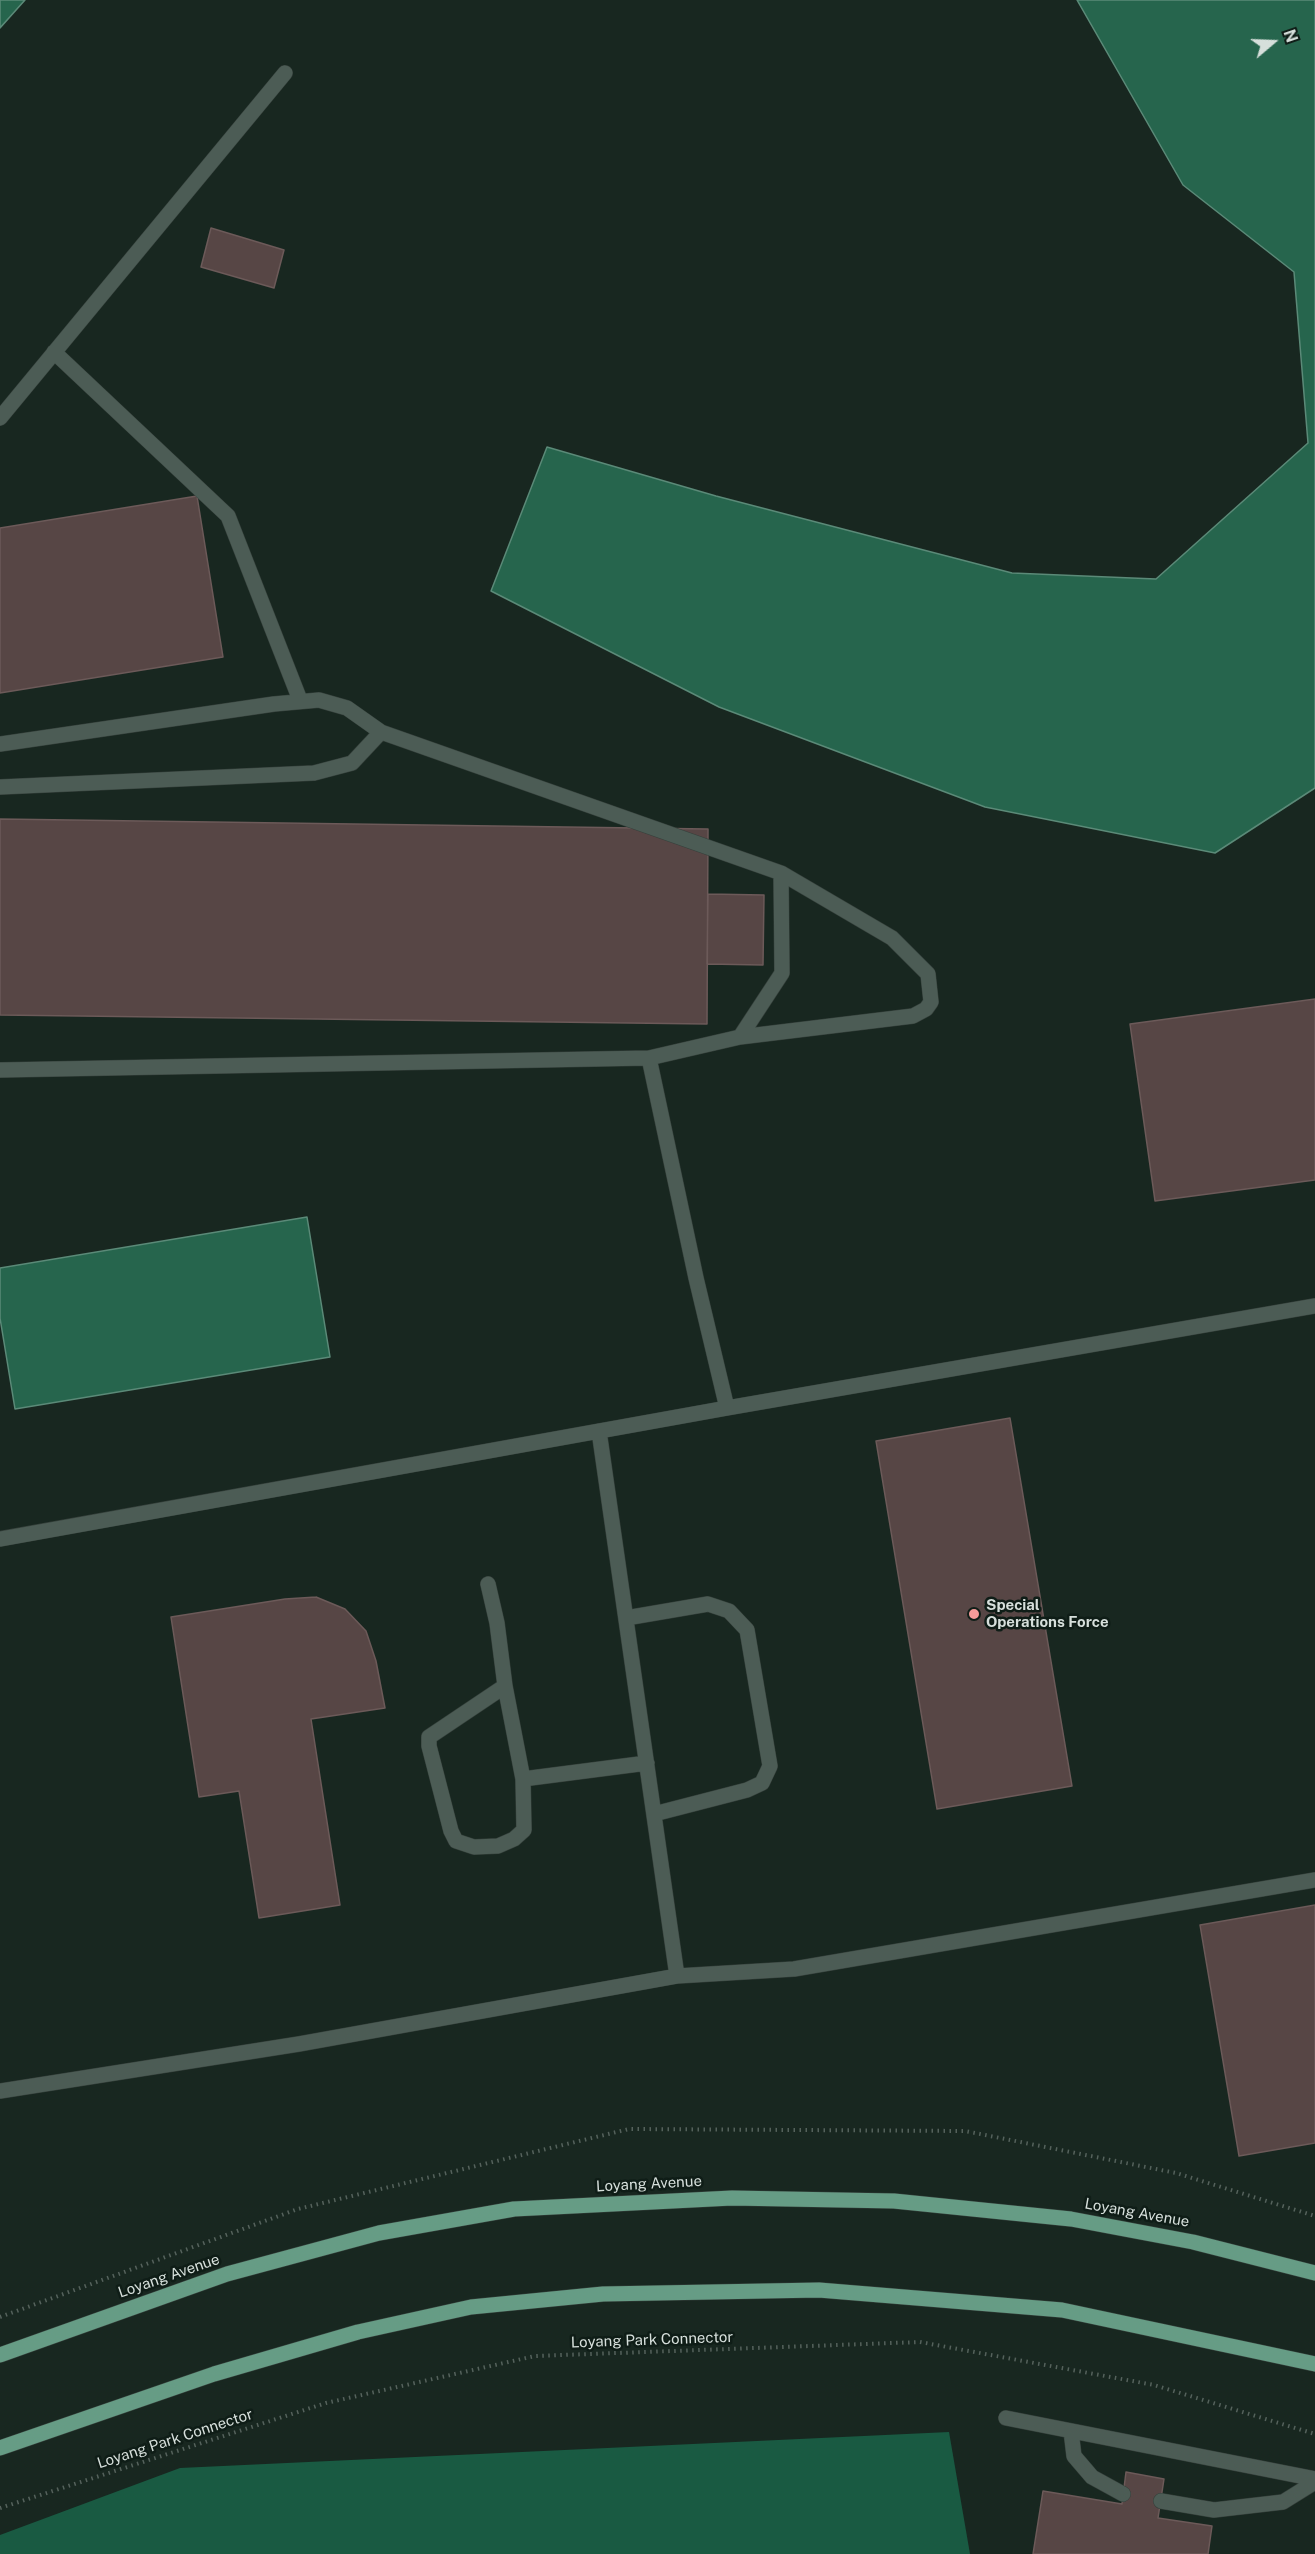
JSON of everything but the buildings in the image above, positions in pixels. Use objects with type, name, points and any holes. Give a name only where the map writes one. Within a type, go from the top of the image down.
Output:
[{"type":"main road","name":"Loyang Avenue","points":[[0,2355],[227,2274],[379,2234],[514,2209],[732,2198],[894,2201],[1071,2219],[1193,2242],[1315,2273]]},
{"type":"main road","points":[[0,2448],[214,2373],[358,2332],[471,2307],[603,2294],[819,2290],[1062,2310],[1315,2364]]},
{"type":"lane","points":[[0,418],[285,73]]},
{"type":"lane","points":[[54,352],[228,516],[300,700]]},
{"type":"lane","points":[[0,744],[300,700],[319,700],[347,708],[381,732],[781,873],[892,938],[928,974],[931,1002],[926,1009],[913,1016],[740,1037],[649,1058],[0,1070]]},
{"type":"lane","points":[[0,787],[314,773],[352,763],[381,732]]},
{"type":"lane","points":[[740,1037],[782,973],[781,873]]},
{"type":"lane","points":[[649,1058],[696,1278],[727,1408]]},
{"type":"lane","points":[[0,1539],[1315,1305]]},
{"type":"lane","points":[[599,1431],[677,1976]]},
{"type":"lane","points":[[488,1584],[497,1623],[505,1686],[523,1779],[524,1830],[514,1839],[498,1846],[474,1847],[456,1842],[451,1831],[429,1746],[429,1737],[505,1686]]},
{"type":"lane","points":[[626,1618],[708,1604],[729,1611],[747,1630],[770,1766],[762,1783],[747,1791],[654,1814]]},
{"type":"lane","points":[[523,1779],[647,1763]]},
{"type":"lane","points":[[0,2091],[298,2044],[677,1976],[794,1969],[1315,1880]]},
{"type":"lane","points":[[1006,2418],[1315,2481]]},
{"type":"lane","points":[[1071,2431],[1074,2456],[1092,2478],[1123,2494]]},
{"type":"lane","points":[[1161,2501],[1214,2510],[1283,2502],[1315,2481]]},
{"type":"path","name":"Loyang Park Connector","points":[[0,2508],[326,2403],[535,2356],[920,2342],[1154,2385],[1315,2434]]},
{"type":"shaded area","points":[[0,0],[25,0],[0,28]]},
{"type":"shaded area","points":[[1077,0],[1315,0],[1315,788],[1215,853],[985,807],[719,707],[491,591],[547,447],[716,496],[1012,573],[1156,579],[1308,443],[1294,272],[1183,185]]},
{"type":"shaded area","points":[[307,1217],[330,1357],[15,1409],[0,1318],[0,1268]]},
{"type":"shaded area","points":[[949,2432],[970,2554],[0,2554],[0,2535],[180,2468]]},
{"type":"place","name":"Special Operations Force","points":[[974,1614]]}]
